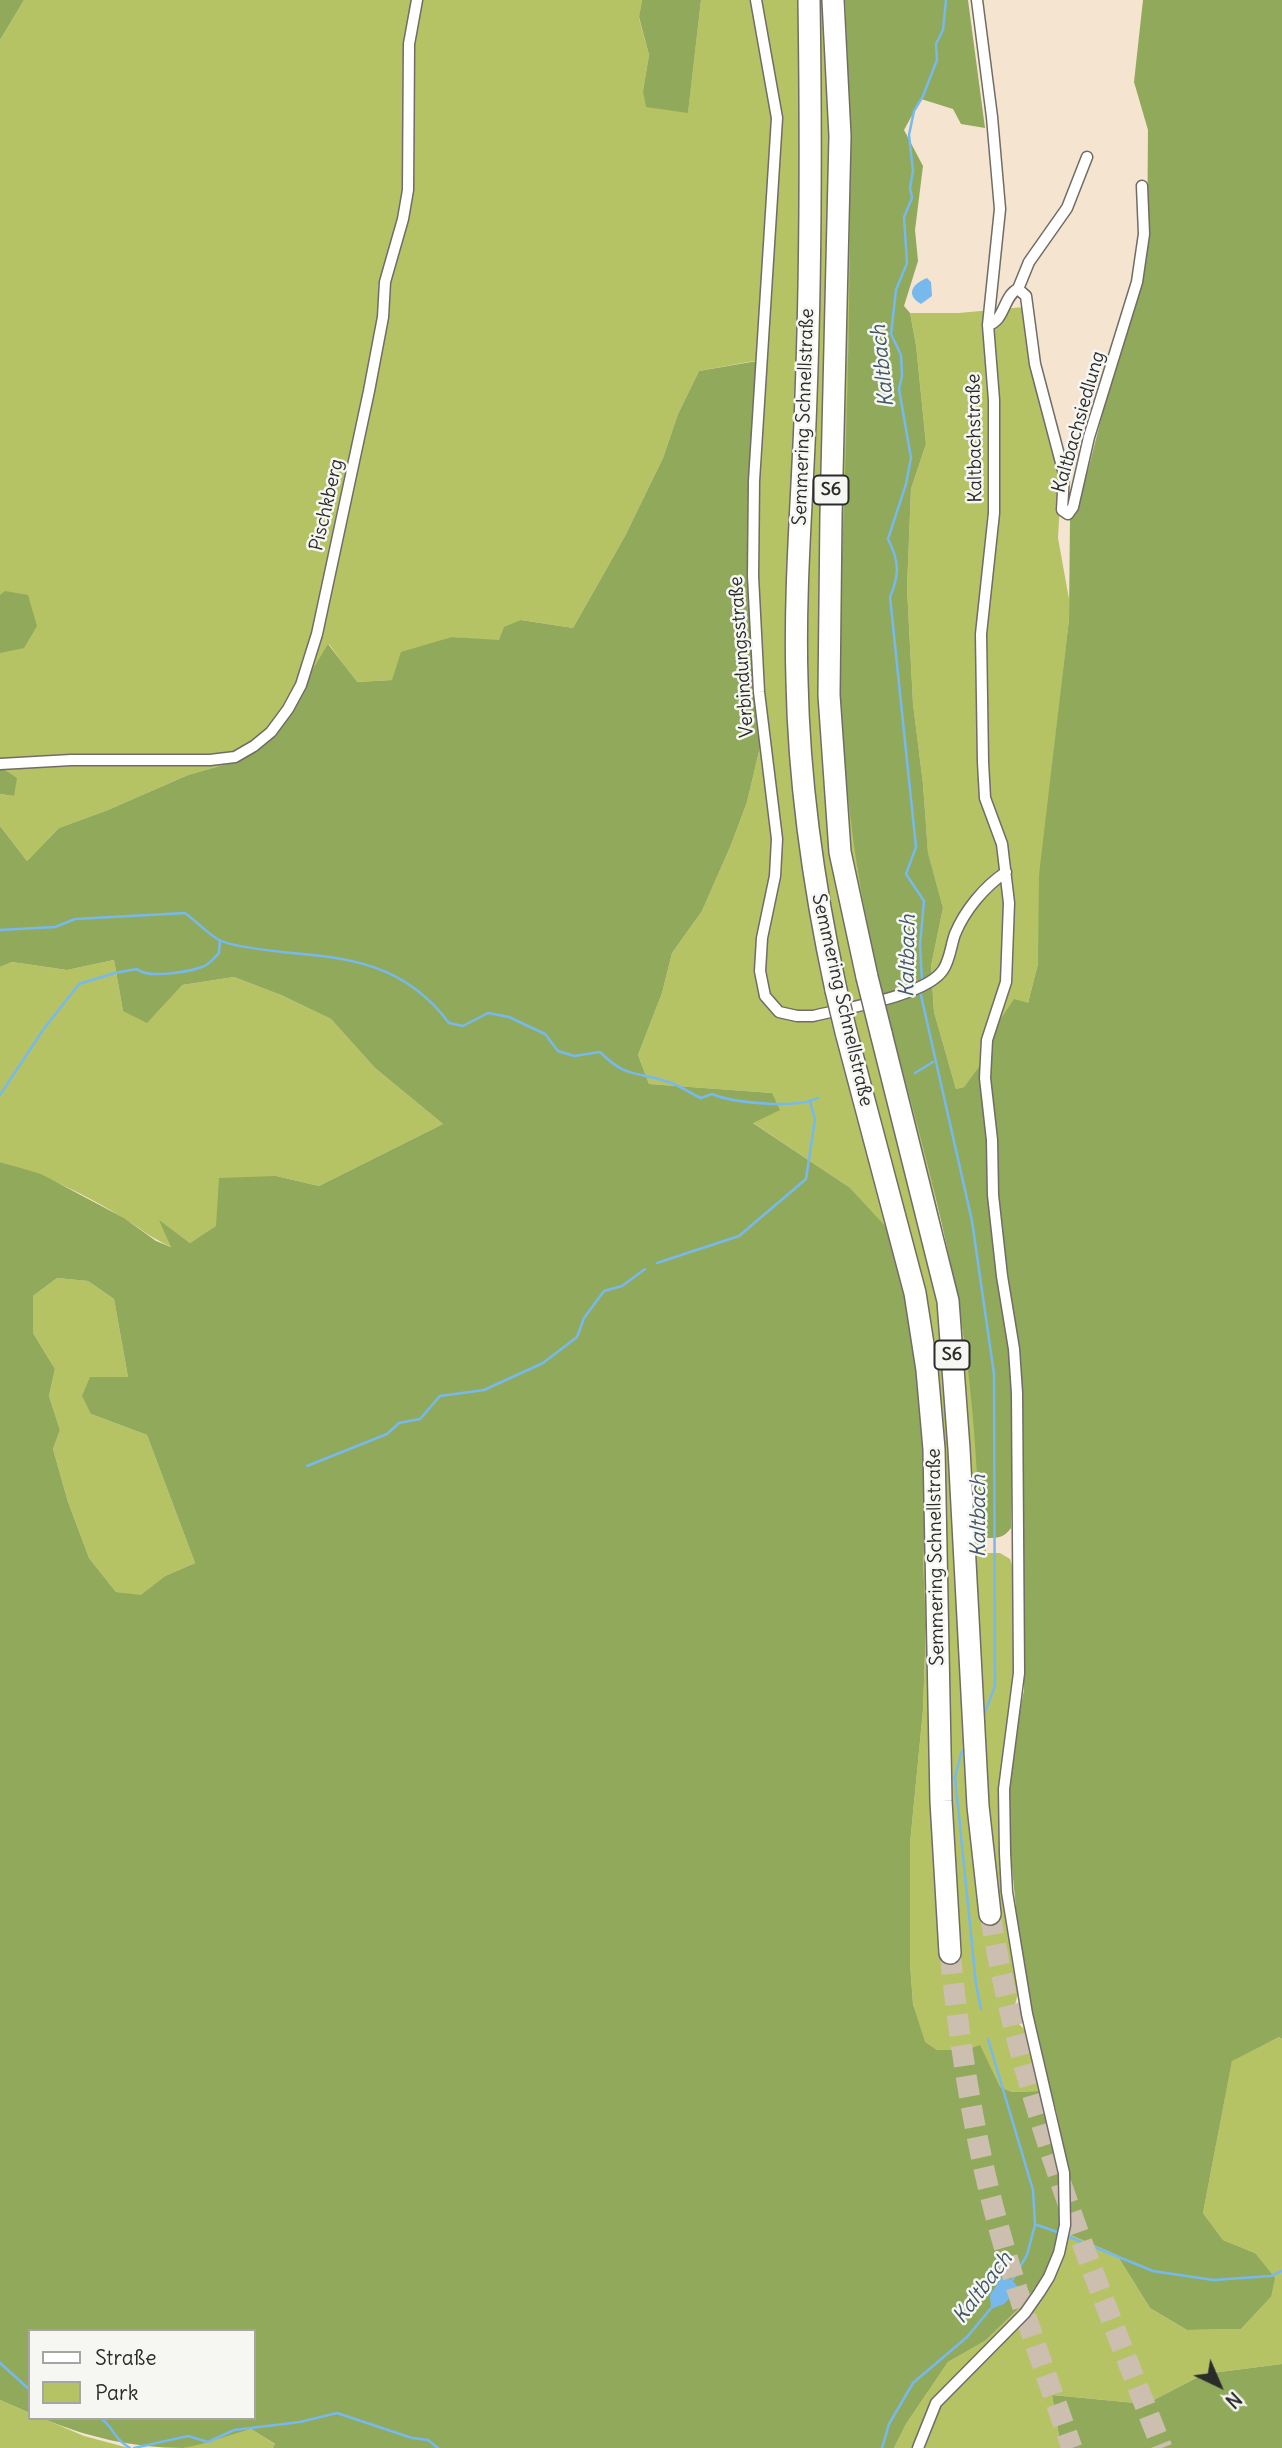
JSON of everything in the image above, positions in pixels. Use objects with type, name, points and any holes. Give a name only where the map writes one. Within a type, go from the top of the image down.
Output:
[{"type":"highway","name":"Semmering Schnellstraße","points":[[809,0],[811,137],[806,396],[799,523],[796,681],[803,795],[824,935],[846,1032],[915,1293],[927,1370],[934,1449],[940,1801],[950,1953]]},
{"type":"highway","name":"Semmering Schnellstraße","points":[[834,0],[840,136],[829,695],[840,852],[867,977],[948,1301],[960,1449],[975,1761],[990,1914]]},
{"type":"street","name":"Pischkberg","points":[[0,764],[71,760],[210,760],[236,757],[271,732],[288,709],[301,685],[317,634],[369,391],[383,317],[385,282],[403,219],[408,190],[409,44],[417,0]]},
{"type":"street","name":"Verbindungsstraße","points":[[756,0],[777,118],[754,481],[753,576],[759,692],[777,839],[775,876],[760,957],[761,984],[768,1002],[786,1015],[813,1016],[908,993],[929,983],[944,970],[956,932],[974,903],[988,884],[1006,872]]},
{"type":"street","name":"Kaltbachstraße","points":[[918,2448],[936,2403],[1025,2313],[1049,2277],[1059,2253],[1066,2208],[1061,2156],[1027,2014],[1015,1946],[1004,1853],[1004,1789],[1019,1673],[1017,1393],[1014,1349],[993,1195],[992,1140],[985,1078],[985,1054],[1006,982],[1009,903],[1002,844],[985,798],[983,762],[981,634],[994,513],[994,400],[988,325],[1000,209],[978,0]]},
{"type":"street","points":[[988,325],[997,320],[1012,292],[1018,289],[1030,262],[1067,208],[1087,157]]},
{"type":"street","name":"Kaltbachsiedlung","points":[[1018,289],[1026,296],[1035,364],[1064,474],[1062,510],[1066,514],[1073,507],[1089,437],[1137,282],[1144,234],[1142,186]]},
{"type":"green space","points":[[0,0],[24,0],[0,40]]},
{"type":"green space","points":[[24,0],[642,0],[639,18],[649,55],[643,91],[688,112],[701,0],[845,0],[851,242],[847,420],[857,866],[880,977],[932,1183],[958,1301],[972,1397],[978,1462],[979,1526],[986,1538],[986,1553],[1000,1553],[1010,1559],[1015,1575],[1015,1687],[1000,1792],[1000,1857],[1007,1924],[1019,1989],[1015,2005],[1018,2023],[1025,2030],[1040,2091],[1012,2092],[999,2087],[969,2049],[937,2050],[924,2042],[913,2004],[910,1964],[910,1844],[923,1710],[926,1625],[923,1559],[849,1187],[752,1122],[772,1093],[649,1084],[638,1055],[662,993],[672,953],[702,911],[731,845],[747,802],[761,743],[757,469],[765,359],[699,371],[678,414],[663,458],[625,536],[573,628],[521,620],[500,641],[452,637],[392,680],[356,682],[329,644],[273,735],[237,761],[188,775],[59,828],[27,861],[0,826],[0,794],[14,796],[0,767],[0,40]]},
{"type":"green space","points":[[642,0],[701,0],[688,113],[646,107],[643,91],[649,55],[639,17]]},
{"type":"green space","points":[[845,0],[968,0],[985,128],[961,124],[953,109],[921,99],[904,130],[923,166],[915,230],[918,261],[904,306],[910,313],[916,345],[926,444],[911,489],[907,588],[913,704],[928,853],[943,908],[931,966],[934,1012],[956,1089],[964,1087],[981,1064],[989,1152],[990,1202],[1011,1368],[1011,1528],[1003,1536],[994,1538],[986,1538],[979,1526],[973,1414],[958,1303],[934,1193],[867,921],[855,854],[846,778],[840,644],[850,220]]},
{"type":"green space","points":[[1143,0],[1282,0],[1282,2039],[1279,2037],[1232,2061],[1203,2213],[1223,2240],[1255,2253],[1275,2278],[1271,2297],[1241,2329],[1187,2330],[1150,2308],[1117,2255],[1066,2233],[1066,2169],[1057,2114],[1036,2037],[1017,1919],[1009,1836],[1009,1781],[1024,1690],[1023,1442],[1020,1361],[997,1198],[989,1056],[996,1026],[1014,999],[1028,1003],[1038,964],[1039,875],[1069,619],[1070,520],[1088,470],[1116,361],[1147,258],[1148,130],[1134,82]]},
{"type":"green space","points":[[1024,307],[1061,484],[1058,538],[1069,599],[1069,619],[1050,786],[1038,964],[1028,1003],[964,1087],[956,1089],[934,1012],[931,966],[943,908],[928,854],[913,704],[907,588],[911,489],[926,444],[910,313],[959,313]]},
{"type":"green space","points":[[757,361],[752,452],[761,743],[747,802],[731,845],[702,911],[672,953],[662,993],[638,1055],[649,1084],[772,1093],[780,1110],[753,1123],[849,1187],[885,1226],[904,1290],[917,1361],[928,1502],[923,1559],[926,1625],[923,1710],[910,1844],[910,1964],[913,2004],[925,2042],[937,2050],[969,2049],[980,2045],[1000,2087],[1012,2092],[1040,2091],[1060,2169],[1063,2194],[1058,2236],[1046,2275],[1017,2310],[985,2341],[948,2362],[906,2424],[894,2448],[273,2448],[275,2444],[251,2429],[183,2448],[128,2444],[76,2431],[47,2420],[256,2420],[256,2329],[28,2329],[28,2412],[0,2400],[0,1162],[41,1174],[124,1218],[156,1241],[171,1247],[159,1220],[190,1243],[216,1226],[219,1178],[276,1176],[319,1186],[443,1124],[375,1068],[331,1019],[281,995],[234,977],[182,985],[147,1023],[123,1011],[114,960],[67,970],[12,962],[0,967],[0,826],[27,861],[59,828],[188,775],[237,761],[273,735],[328,644],[357,682],[392,680],[401,652],[452,637],[499,640],[504,627],[521,620],[573,628],[625,536],[663,458],[678,414],[699,371]],"holes":[[[57,1278],[88,1281],[114,1299],[128,1377],[90,1377],[82,1396],[91,1414],[147,1435],[195,1563],[165,1576],[141,1595],[116,1592],[89,1558],[68,1502],[53,1449],[60,1430],[49,1396],[55,1369],[33,1333],[33,1296]]]},
{"type":"green space","points":[[5,591],[28,595],[37,626],[24,648],[0,653],[0,595]]},
{"type":"green space","points":[[0,767],[17,778],[14,796],[0,794]]},
{"type":"green space","points":[[114,960],[123,1011],[182,985],[234,977],[281,995],[331,1019],[375,1068],[443,1124],[319,1186],[276,1176],[217,1226],[190,1243],[161,1222],[172,1247],[80,1193],[0,1162],[0,967],[12,962],[67,970]]},
{"type":"green space","points":[[57,1278],[88,1281],[114,1299],[128,1377],[91,1414],[147,1435],[195,1563],[165,1576],[141,1596],[116,1592],[89,1558],[68,1502],[53,1449],[60,1430],[49,1396],[55,1369],[33,1333],[33,1296]]},
{"type":"green space","points":[[1279,2037],[1282,2039],[1282,2364],[1204,2374],[1146,2404],[1052,2395],[1061,2448],[894,2448],[906,2424],[948,2362],[985,2341],[1017,2310],[1046,2275],[1058,2236],[1066,2233],[1117,2255],[1150,2308],[1187,2330],[1241,2329],[1271,2297],[1255,2253],[1223,2240],[1203,2213],[1232,2060]]},
{"type":"green space","points":[[1282,2364],[1282,2448],[1061,2448],[1052,2395],[1146,2404],[1204,2374]]},
{"type":"green space","points":[[0,2400],[28,2412],[28,2420],[47,2420],[84,2436],[129,2448],[0,2448]]},
{"type":"green space","points":[[251,2429],[276,2445],[273,2448],[182,2448]]},
{"type":"water","points":[[927,278],[931,282],[932,296],[921,304],[912,293],[918,283]]},
{"type":"water","points":[[1002,2277],[1012,2280],[1019,2288],[1004,2304],[991,2309],[990,2295]]},
{"type":"waterway","name":"Kaltbach","points":[[922,981],[920,945],[924,901],[906,874],[916,847],[890,597],[897,568],[888,539],[906,484],[911,458],[899,389],[902,376],[901,355],[891,334],[896,290],[907,263],[904,217],[912,198],[910,188],[913,171],[909,135],[914,111],[937,60],[936,44],[943,30],[946,0]]},
{"type":"waterway","points":[[0,930],[55,927],[75,919],[185,913],[210,934],[225,942],[259,949],[331,957],[395,976],[432,1003],[449,1023],[463,1026],[488,1013],[509,1017],[545,1034],[558,1051],[574,1056],[600,1052],[624,1070],[670,1082],[701,1098],[712,1094],[749,1102],[781,1104],[818,1098]]},
{"type":"waterway","points":[[0,1095],[43,1030],[79,984],[137,969],[158,974],[202,967],[219,953],[220,940]]},
{"type":"waterway","name":"Kaltbach","points":[[920,991],[972,1221],[994,1374],[995,1686],[982,1720]]},
{"type":"waterway","points":[[915,1073],[933,1062]]},
{"type":"waterway","points":[[657,1263],[739,1236],[806,1179],[815,1119],[810,1102]]},
{"type":"waterway","points":[[307,1466],[387,1434],[399,1423],[420,1419],[440,1396],[484,1390],[543,1363],[577,1337],[584,1318],[604,1291],[622,1286],[645,1269]]},
{"type":"waterway","name":"Kaltbach","points":[[966,1746],[955,1777],[976,1984],[981,2009]]},
{"type":"waterway","name":"Kaltbach","points":[[988,2039],[1033,2190],[1035,2225],[1027,2255],[1011,2282]]},
{"type":"waterway","points":[[1037,2225],[1060,2233]]},
{"type":"waterway","points":[[1067,2236],[1153,2271],[1213,2280],[1271,2276],[1282,2271]]},
{"type":"waterway","name":"Kaltbach","points":[[882,2448],[889,2424],[913,2383],[967,2337],[992,2307]]},
{"type":"waterway","points":[[0,2363],[28,2388]]},
{"type":"waterway","points":[[134,2448],[188,2436],[208,2442],[234,2430],[300,2422],[337,2413],[412,2438],[428,2440],[438,2448]]},
{"type":"waterway","points":[[103,2420],[130,2448]]},
{"type":"tunnel","points":[[990,1914],[1003,1983],[1040,2119],[1085,2252],[1162,2448]]},
{"type":"tunnel","points":[[950,1953],[967,2082],[986,2178],[1021,2300],[1072,2448]]}]
